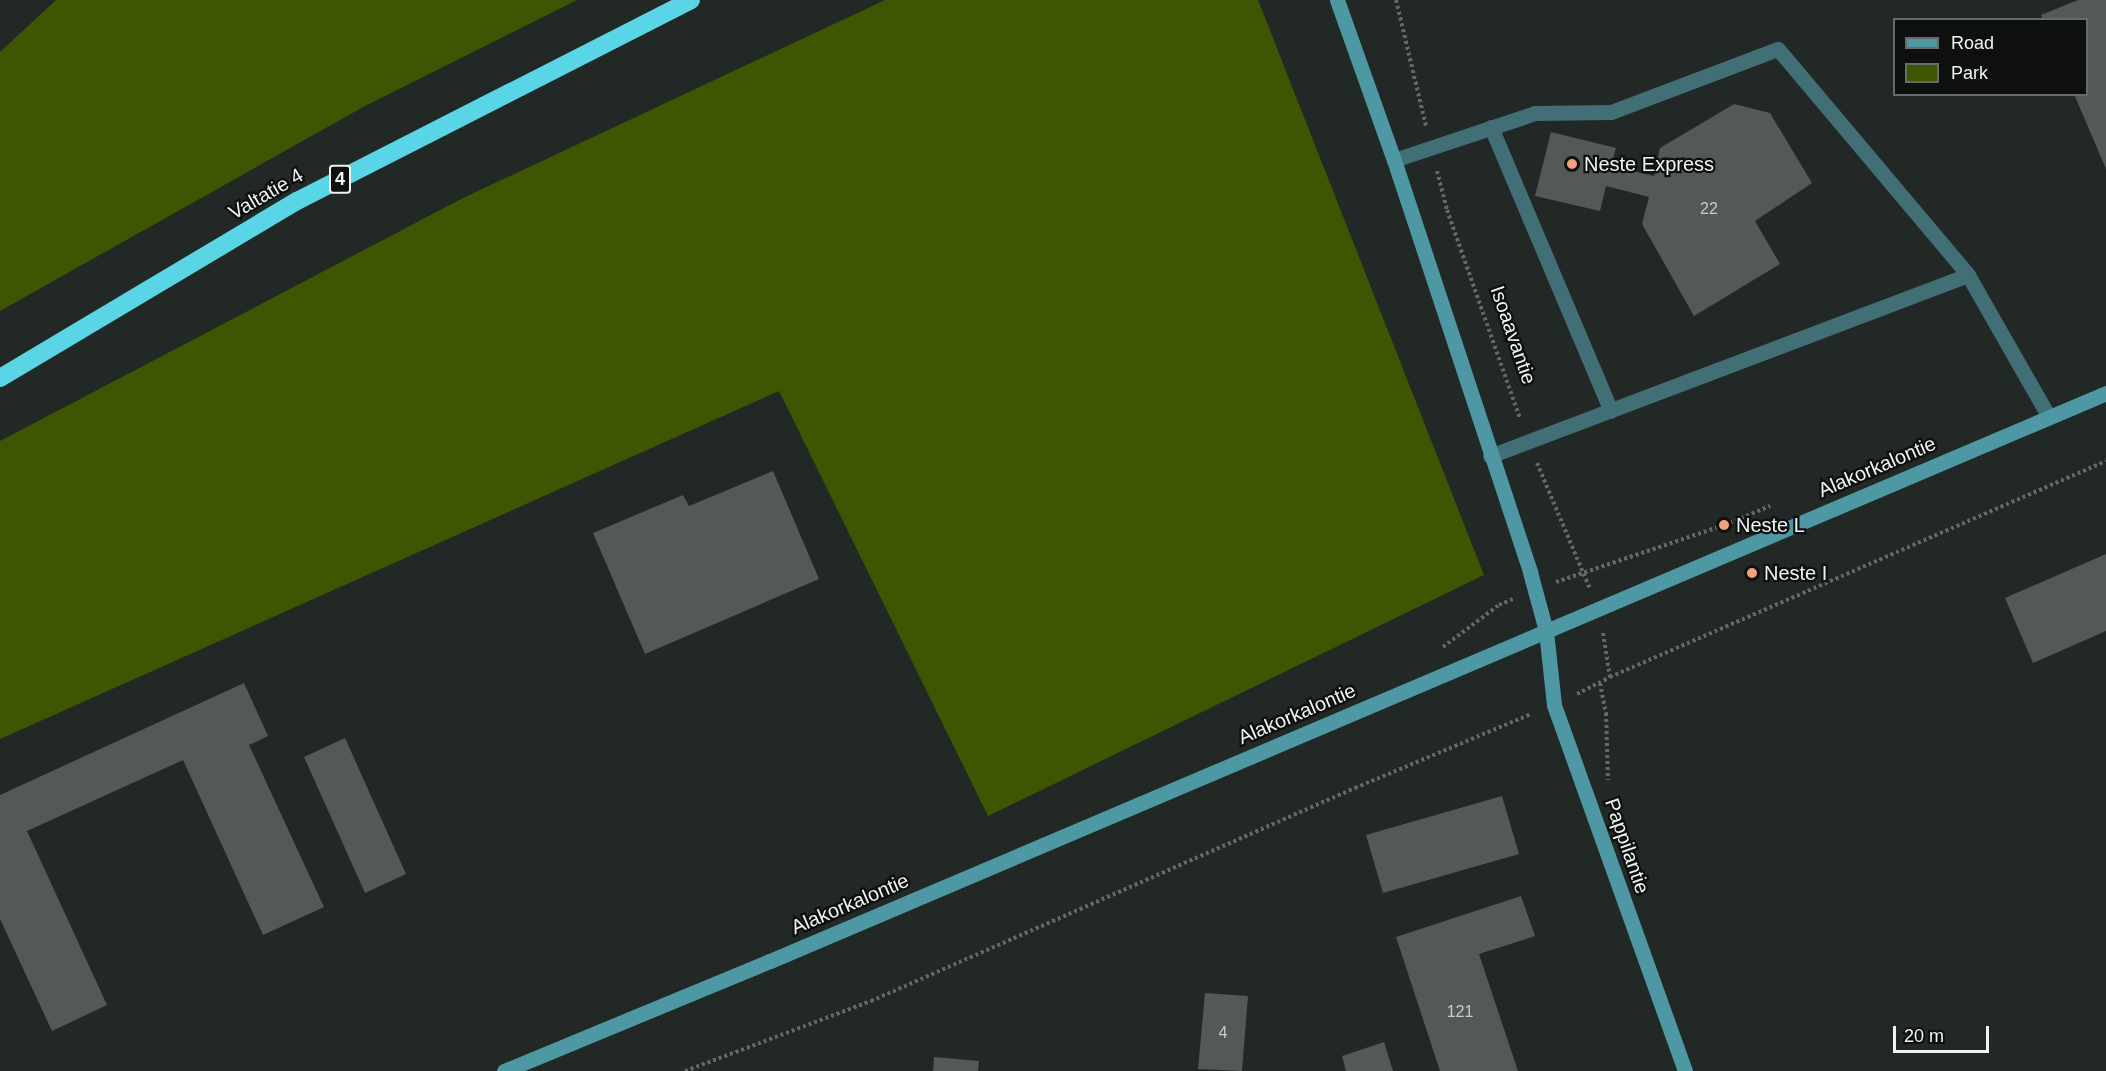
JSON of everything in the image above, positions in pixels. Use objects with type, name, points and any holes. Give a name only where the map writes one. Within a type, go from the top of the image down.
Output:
[{"type":"highway","name":"Valtatie 4","points":[[0,378],[297,201],[691,0]]},
{"type":"street","points":[[1337,0],[1394,160],[1535,590],[1546,631]]},
{"type":"street","name":"Alakorkalontie","points":[[504,1071],[770,961],[2106,393]]},
{"type":"street","name":"Pappilantie","points":[[1546,631],[1554,705],[1684,1071]]},
{"type":"lane","points":[[1394,160],[1535,113],[1611,112],[1778,49],[1968,275],[2049,417]]},
{"type":"lane","points":[[1491,127],[1611,411]]},
{"type":"lane","points":[[1490,456],[1968,275]]},
{"type":"path","name":"Isoaavantie","points":[[1395,0],[1447,210],[1528,442],[1598,609],[1610,677]]},
{"type":"path","points":[[684,1071],[870,1001],[1375,779],[1554,705],[1610,677],[2106,461]]},
{"type":"path","points":[[1437,651],[1499,605],[1583,571],[1724,525],[1770,506]]},
{"type":"path","name":"Pappilantie","points":[[1600,683],[1606,713],[1608,782]]},
{"type":"green space","points":[[56,0],[577,0],[365,106],[0,311],[0,52]]},
{"type":"green space","points":[[885,0],[1258,0],[1484,575],[988,816],[779,391],[0,739],[0,441],[463,198]]},
{"type":"building","points":[[2078,0],[2106,0],[2106,169],[2075,96],[2088,96],[2088,18],[2042,18],[2041,15]]},
{"type":"building","points":[[1734,104],[1770,113],[1812,183],[1755,221],[1780,264],[1694,316],[1642,224],[1649,197],[1606,186],[1600,211],[1535,196],[1551,132],[1616,148],[1611,166],[1654,176],[1660,148]]},
{"type":"building","points":[[773,471],[819,579],[645,654],[593,533],[683,495],[689,506]]},
{"type":"building","points":[[2106,554],[2106,631],[2033,663],[2005,598]]},
{"type":"building","points":[[244,683],[268,736],[249,745],[324,907],[263,935],[183,760],[27,831],[107,1005],[52,1031],[0,919],[0,795]]},
{"type":"building","points":[[345,738],[406,874],[365,893],[304,757]]},
{"type":"building","points":[[1502,796],[1519,854],[1383,893],[1366,835]]},
{"type":"building","points":[[1521,896],[1535,936],[1479,954],[1518,1071],[1440,1071],[1396,937]]},
{"type":"building","points":[[1205,993],[1248,996],[1242,1071],[1198,1069]]},
{"type":"building","points":[[1384,1042],[1393,1071],[1346,1071],[1342,1056]]},
{"type":"building","points":[[934,1057],[979,1061],[978,1071],[933,1071]]},
{"type":"place","name":"Neste Express","points":[[1572,164]]},
{"type":"place","name":"Neste L","points":[[1724,525]]},
{"type":"place","name":"Neste I","points":[[1752,573]]}]
